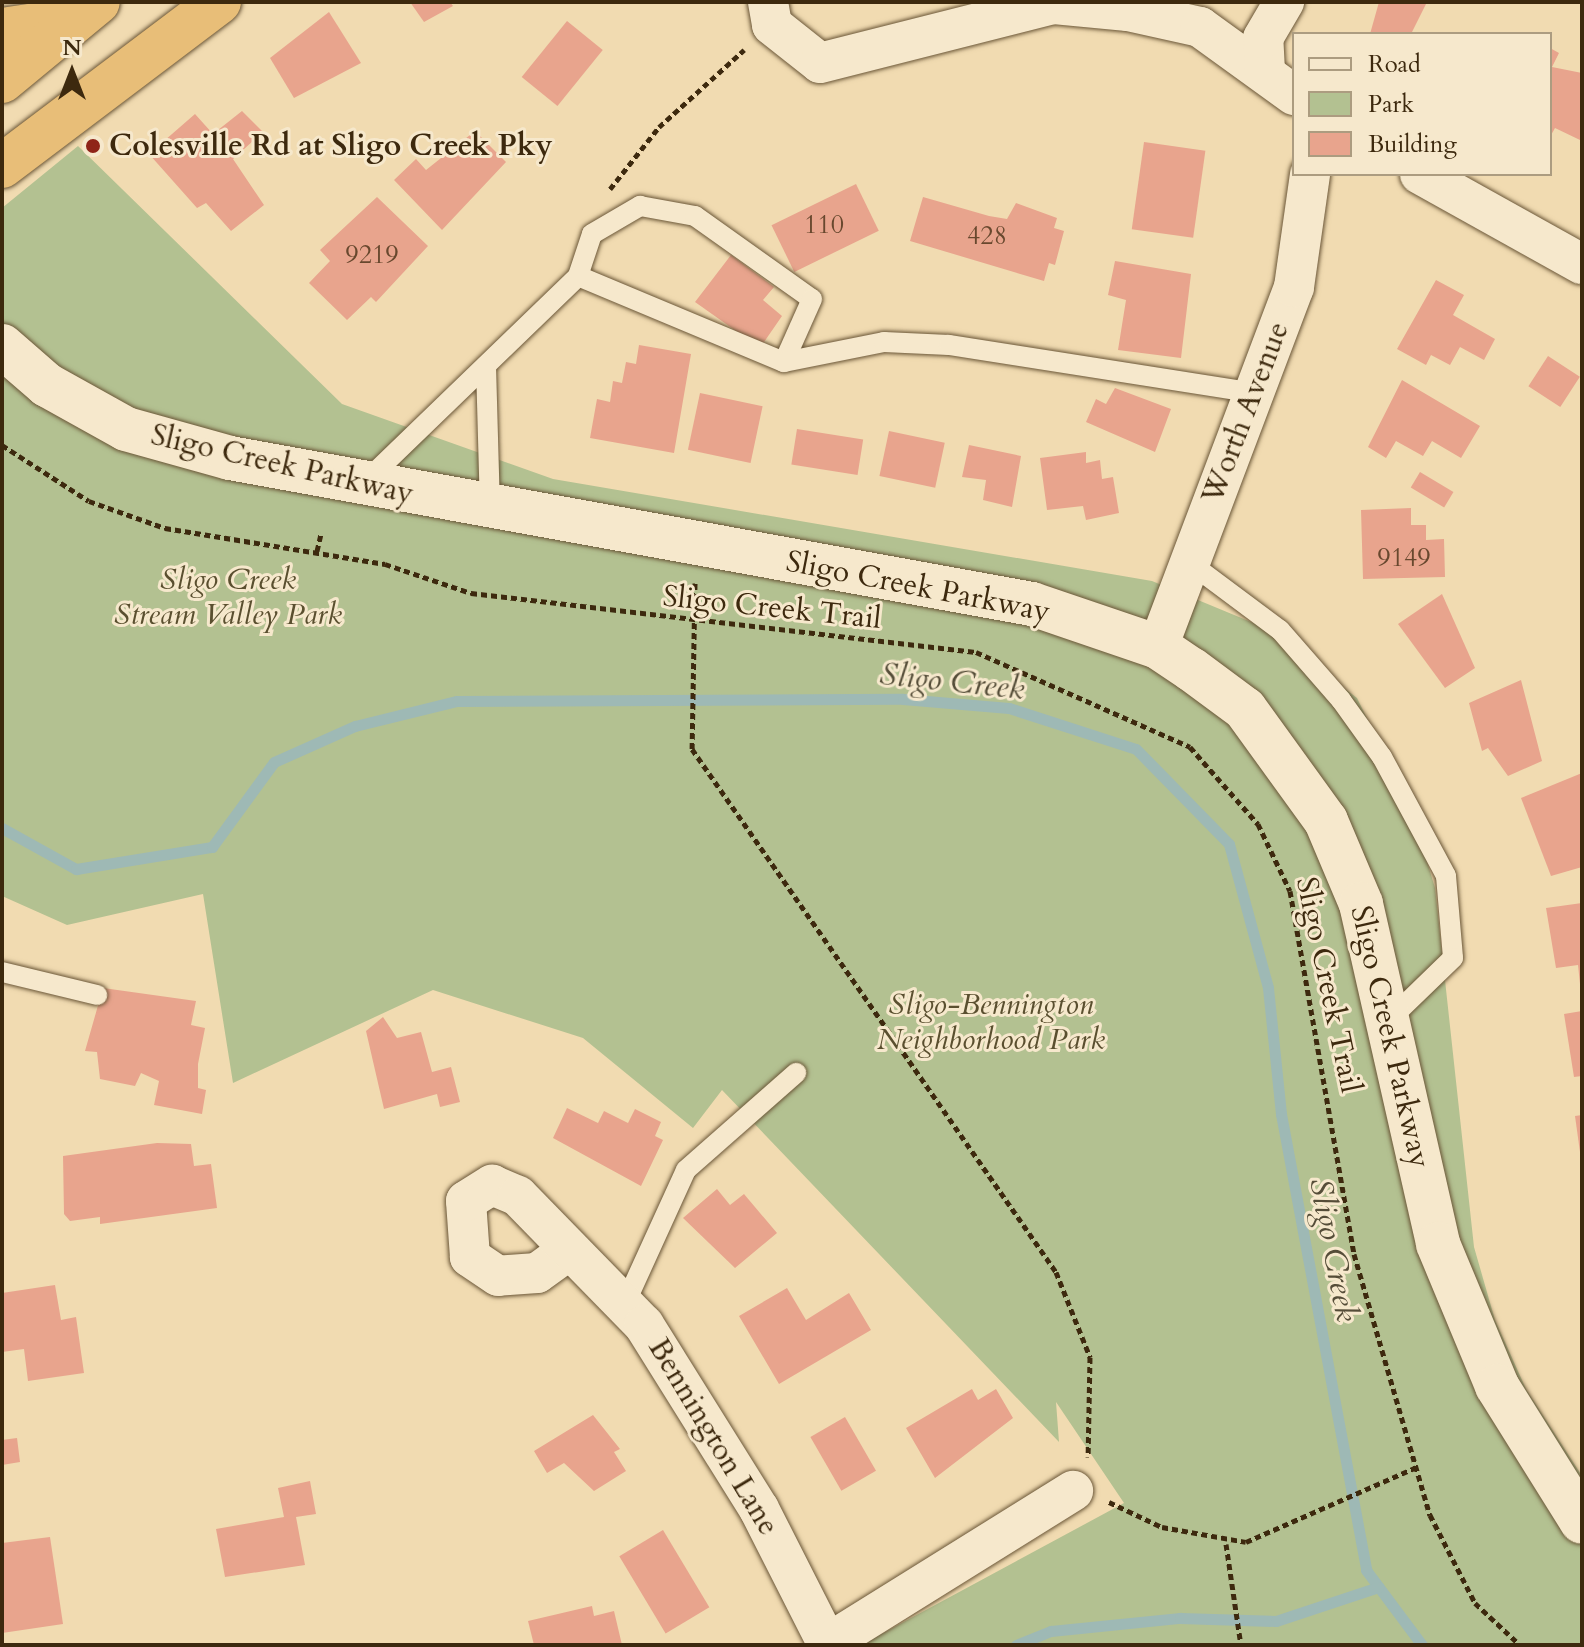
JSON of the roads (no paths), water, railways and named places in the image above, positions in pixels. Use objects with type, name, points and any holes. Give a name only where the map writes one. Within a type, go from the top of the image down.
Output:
[{"type":"highway","points":[[2,166],[219,2]]},
{"type":"highway","points":[[2,30],[88,10]]},
{"type":"highway","points":[[2,81],[88,10]]},
{"type":"street","points":[[1284,2],[1263,38],[1287,90]]},
{"type":"street","points":[[770,13],[820,63],[1054,4],[1084,7],[1200,27],[1287,90]]},
{"type":"street","name":"Worth Avenue","points":[[1158,647],[1294,287],[1310,176]]},
{"type":"street","points":[[1424,176],[1582,264]]},
{"type":"street","name":"Sligo Creek Parkway","points":[[2,346],[47,385],[126,429],[361,485],[1032,604],[1158,647],[1245,709],[1291,763],[1326,821],[1361,904],[1438,1244],[1497,1386],[1582,1522]]},
{"type":"street","name":"Bennington Lane","points":[[569,1250],[644,1325],[759,1509],[827,1644],[1081,1486]]},
{"type":"lane","points":[[361,485],[578,276],[592,234],[640,206],[695,216],[812,299],[784,362]]},
{"type":"lane","points":[[578,276],[784,362],[884,342],[949,345],[1254,393]]},
{"type":"lane","points":[[486,366],[490,508]]},
{"type":"lane","points":[[1190,563],[1280,630],[1341,700],[1382,757],[1446,876],[1453,958],[1388,1021]]},
{"type":"lane","points":[[2,972],[97,995]]},
{"type":"lane","points":[[624,1306],[686,1170],[796,1073]]},
{"type":"waterway","name":"Sligo Creek","points":[[2,828],[76,869],[212,847],[274,762],[355,726],[457,701],[903,699],[1009,708],[1136,749],[1229,844],[1268,988],[1281,1114],[1366,1570],[1422,1645]]},
{"type":"waterway","points":[[1016,1645],[1051,1631],[1180,1618],[1276,1621],[1378,1587]]},
{"type":"place","name":"Colesville Rd at Sligo Creek Pky","points":[[93,146]]},
{"type":"park label","name":"Sligo Creek Stream Valley Park","points":[[228,597]]},
{"type":"park label","name":"Sligo-Bennington Neighborhood Park","points":[[991,1022]]}]
